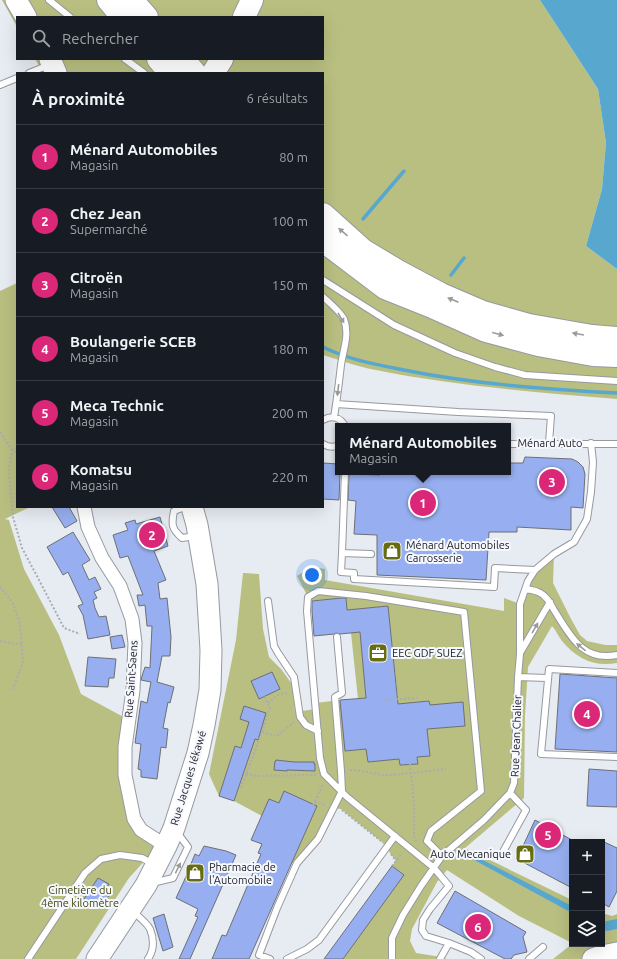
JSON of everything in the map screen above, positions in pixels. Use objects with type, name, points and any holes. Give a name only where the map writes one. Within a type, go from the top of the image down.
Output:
[{"type":"highway","points":[[108,0],[121,16]]},
{"type":"highway","points":[[132,0],[145,16]]},
{"type":"highway","points":[[152,0],[160,16]]},
{"type":"highway","points":[[237,16],[241,0]]},
{"type":"highway","points":[[244,16],[252,0]]},
{"type":"highway","points":[[162,60],[184,65]]},
{"type":"highway","points":[[214,72],[221,60]]},
{"type":"highway","points":[[324,215],[363,250],[441,294],[483,312],[529,325],[592,336],[617,338]]},
{"type":"highway","points":[[324,242],[385,288]]},
{"type":"highway","points":[[324,253],[385,288],[486,331],[538,345],[593,355],[617,356]]},
{"type":"main road","points":[[16,0],[25,16]]},
{"type":"main road","name":"Rue Jacques Iékawé","points":[[97,959],[131,910],[146,885],[170,837],[198,753],[204,725],[210,690],[211,650],[207,584],[199,536],[192,508]]},
{"type":"main road","points":[[593,959],[617,953]]},
{"type":"street","name":"Rue Saint-Saens","points":[[84,508],[88,527],[102,558],[120,586],[132,619],[135,643],[133,690],[125,747],[125,775],[134,819],[141,830],[170,837]]},
{"type":"lane","points":[[49,0],[69,16]]},
{"type":"lane","points":[[127,60],[143,72]]},
{"type":"lane","points":[[31,72],[53,65]]},
{"type":"lane","points":[[0,85],[16,78]]},
{"type":"lane","points":[[324,281],[394,325],[455,353],[525,375],[617,381]]},
{"type":"lane","points":[[324,298],[329,301],[344,318],[347,333],[334,417]]},
{"type":"lane","points":[[336,404],[551,416],[549,443]]},
{"type":"lane","points":[[324,420],[329,417],[334,417],[344,423]]},
{"type":"lane","name":"Ménard Auto","points":[[526,589],[528,581],[535,570],[554,554],[574,542],[587,520],[593,462],[591,443]]},
{"type":"lane","name":"Ménard Auto","points":[[511,444],[617,444]]},
{"type":"lane","points":[[324,445],[335,448]]},
{"type":"lane","points":[[331,447],[335,446]]},
{"type":"lane","points":[[345,475],[341,572],[354,573],[354,579],[494,587],[495,568],[535,570]]},
{"type":"lane","points":[[183,508],[174,512],[172,521],[174,531],[182,538],[199,536]]},
{"type":"lane","points":[[342,553],[371,554]]},
{"type":"lane","points":[[526,589],[538,592],[550,602],[573,641],[586,652],[599,656],[617,655]]},
{"type":"lane","name":"Rue Jean Chalier","points":[[392,959],[392,938],[400,921],[421,886],[442,856],[484,820],[510,793],[514,783],[520,654],[520,604],[526,589]]},
{"type":"lane","points":[[442,856],[427,841],[431,831],[482,790],[464,612],[366,596],[318,591],[308,597],[307,611],[320,758],[325,775],[342,790],[347,797],[434,868],[448,886],[423,920],[422,930],[426,936],[471,952],[481,959]]},
{"type":"lane","points":[[268,601],[274,646],[294,677],[300,717],[306,725],[318,731]]},
{"type":"lane","points":[[520,654],[550,602]]},
{"type":"lane","points":[[270,959],[259,955],[277,908],[297,863],[318,839],[342,790],[335,697],[342,693],[337,637]]},
{"type":"lane","points":[[617,673],[548,669],[541,754],[617,757]]},
{"type":"lane","points":[[518,677],[547,678]]},
{"type":"lane","points":[[504,850],[526,810],[510,793]]},
{"type":"lane","points":[[287,959],[307,949],[319,940],[395,836]]},
{"type":"lane","points":[[146,885],[172,878],[185,853],[188,846],[170,837]]},
{"type":"lane","points":[[28,959],[85,873],[101,859],[120,855],[142,858],[156,866]]},
{"type":"lane","points":[[131,910],[149,928],[154,943],[148,959]]},
{"type":"lane","points":[[440,959],[449,943]]},
{"type":"lane","points":[[529,959],[543,947]]},
{"type":"path","points":[[0,432],[12,450],[16,452]]},
{"type":"path","points":[[12,450],[16,449]]},
{"type":"path","points":[[12,450],[9,471],[13,517],[22,548],[64,628],[80,634]]},
{"type":"path","points":[[0,587],[13,603],[19,621],[21,634],[22,662],[13,689]]},
{"type":"path","points":[[0,641],[16,644],[22,643]]},
{"type":"path","points":[[268,703],[278,695],[293,692]]},
{"type":"path","points":[[241,788],[270,708],[264,696]]},
{"type":"path","points":[[384,700],[417,698]]},
{"type":"path","points":[[262,732],[277,736],[300,717]]},
{"type":"path","points":[[410,764],[415,811],[414,833],[415,840],[420,844]]},
{"type":"path","points":[[341,771],[349,770],[382,775],[393,775],[446,769]]},
{"type":"path","points":[[246,774],[257,776],[325,775],[314,803],[341,809],[382,842],[396,861]]},
{"type":"green space","points":[[2,0],[540,0],[598,89],[606,143],[602,189],[586,246],[617,269],[617,399],[496,388],[406,376],[369,369],[324,355],[324,72],[42,72],[36,60],[324,60],[324,16],[16,16],[16,25]]},
{"type":"green space","name":"Cimetière du 4ème kilomètre","points":[[16,283],[16,508],[28,508],[5,519],[9,520],[24,569],[59,635],[81,694],[129,720],[125,747],[134,819],[156,848],[129,878],[76,959],[0,959],[0,291]]},
{"type":"green space","points":[[554,554],[553,583],[580,635],[587,641],[605,645],[617,645],[617,663],[593,663],[580,657],[562,641],[552,626],[528,667],[525,716],[524,798],[465,848],[569,899],[569,941],[519,916],[447,870],[437,882],[412,929],[410,941],[416,953],[447,959],[343,959],[404,875],[392,866],[396,861],[382,842],[341,809],[333,808],[318,839],[297,863],[291,863],[284,792],[279,803],[269,799],[262,816],[234,801],[251,751],[235,746],[219,796],[209,774],[236,640],[243,573],[259,574],[263,629],[269,657],[281,669],[292,684],[295,712],[316,709],[315,703],[341,700],[345,751],[366,749],[368,762],[399,759],[400,765],[418,764],[417,757],[430,755],[427,729],[465,726],[430,705],[429,701],[410,703],[385,716],[398,699],[388,606],[358,609],[366,698],[358,699],[346,598],[310,601],[297,576],[310,568],[320,568],[325,569],[325,580],[504,611],[504,598],[520,604],[528,581]]},
{"type":"green space","points":[[605,914],[612,916],[617,914],[617,959],[553,959],[569,946],[605,947]]},
{"type":"water","points":[[540,0],[617,0],[617,269],[586,246],[602,189],[606,143],[598,89]]},
{"type":"water","points":[[467,852],[569,904],[569,911],[465,855]]},
{"type":"water","points":[[617,919],[617,929],[605,930],[605,921]]},
{"type":"building","points":[[525,457],[572,459],[583,467],[585,474],[583,508],[571,507],[571,530],[517,527],[517,532],[489,532],[486,580],[377,575],[377,535],[354,534],[356,501],[348,500],[349,475],[511,475],[511,463],[523,463]]},
{"type":"building","points":[[324,463],[335,464],[335,475],[340,475],[339,500],[324,499]]},
{"type":"building","points":[[53,508],[70,508],[77,521],[65,528]]},
{"type":"building","points":[[160,517],[168,546],[154,551],[166,580],[158,583],[160,599],[167,598],[171,637],[170,656],[162,656],[157,682],[174,687],[170,703],[168,702],[163,728],[168,729],[166,748],[161,747],[157,779],[141,777],[141,770],[138,769],[141,744],[135,743],[141,701],[147,703],[151,682],[141,680],[145,667],[150,668],[152,626],[147,626],[145,605],[139,606],[137,595],[143,595],[128,556],[120,558],[113,535],[128,530],[125,523],[135,520],[136,524]]},
{"type":"building","points":[[73,532],[90,560],[82,565],[89,580],[95,577],[101,589],[94,592],[97,598],[93,600],[99,617],[106,616],[110,635],[88,639],[83,615],[78,606],[83,604],[68,572],[63,575],[47,547]]},
{"type":"building","name":"EEC GDF SUEZ","points":[[346,598],[347,610],[388,606],[398,704],[429,701],[430,705],[463,702],[465,726],[427,729],[430,756],[417,757],[418,764],[400,765],[399,759],[368,762],[366,749],[345,751],[340,700],[366,698],[360,632],[314,636],[312,611],[312,601]]},
{"type":"building","points":[[122,635],[125,647],[112,649],[110,637]]},
{"type":"building","points":[[88,657],[116,659],[114,678],[109,678],[108,687],[85,686]]},
{"type":"building","points":[[272,672],[280,689],[259,699],[251,681]]},
{"type":"building","points":[[560,674],[617,678],[617,752],[555,749]]},
{"type":"building","points":[[244,706],[266,713],[258,740],[255,739],[234,801],[219,796],[235,746],[241,748],[249,722],[240,719]]},
{"type":"building","points":[[276,760],[314,762],[315,771],[274,770]]},
{"type":"building","points":[[589,769],[617,771],[617,807],[587,806]]},
{"type":"building","points":[[284,791],[317,806],[249,959],[212,959],[222,935],[226,936],[261,854],[258,853],[262,844],[251,840],[269,799],[279,803]]},
{"type":"building","points":[[535,820],[570,839],[569,886],[517,859]]},
{"type":"building","points":[[605,842],[617,848],[617,891],[609,907],[605,905]]},
{"type":"building","points":[[204,846],[236,855],[190,959],[179,959],[198,917],[195,916],[198,909],[176,898],[195,854],[199,856]]},
{"type":"building","points":[[392,866],[404,875],[343,959],[324,959]]},
{"type":"building","points":[[98,878],[109,884],[106,888],[112,891],[103,904],[97,901],[94,906],[84,899]]},
{"type":"building","points":[[455,891],[526,932],[523,937],[527,952],[514,955],[511,959],[505,959],[437,923]]},
{"type":"building","points":[[164,914],[173,947],[163,951],[153,918]]},
{"type":"waterway","points":[[363,219],[404,171]]},
{"type":"waterway","points":[[451,275],[464,258]]},
{"type":"waterway","points":[[324,347],[341,355],[370,363],[453,379],[535,388],[617,393]]},
{"type":"place","name":"Citroën","points":[[552,482]]},
{"type":"place","name":"Ménard Automobiles","points":[[423,503]]},
{"type":"place","name":"Chez Jean","points":[[152,535]]},
{"type":"place","name":"Ménard Automobiles Carrosserie","points":[[392,551]]},
{"type":"place","name":"EEC GDF SUEZ","points":[[378,653]]},
{"type":"place","name":"Boulangerie SCEB","points":[[587,714]]},
{"type":"place","name":"Meca Technic","points":[[548,835]]},
{"type":"place","name":"Auto Mecanique","points":[[525,854]]},
{"type":"place","name":"Pharmacie de l'Automobile","points":[[195,873]]},
{"type":"place","name":"Komatsu","points":[[478,927]]}]
